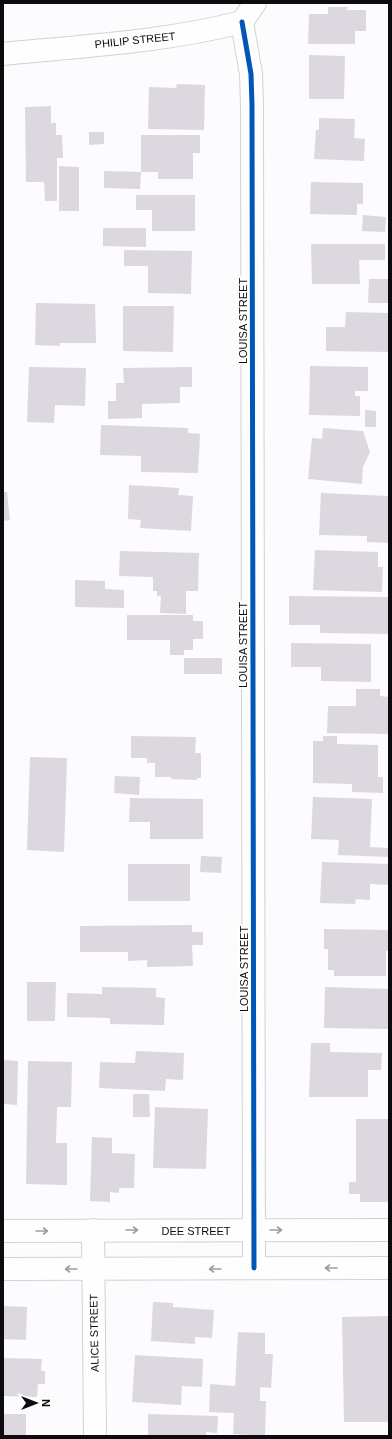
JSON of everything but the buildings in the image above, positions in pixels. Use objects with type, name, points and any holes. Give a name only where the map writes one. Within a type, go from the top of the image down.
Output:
[{"type":"street","points":[[242,22],[255,3]]},
{"type":"street","name":"PHILIP STREET","points":[[3,54],[161,38],[213,30],[242,22]]},
{"type":"street","name":"LOUISA STREET","points":[[242,22],[251,74],[252,105],[254,1268]]},
{"type":"street","name":"ALICE STREET","points":[[93,1230],[95,1436]]},
{"type":"street","name":"DEE STREET","points":[[3,1231],[389,1230]]},
{"type":"street","points":[[3,1269],[389,1268]]},
{"type":"cycle path","points":[[242,22],[251,74],[252,105],[254,1268]]}]
